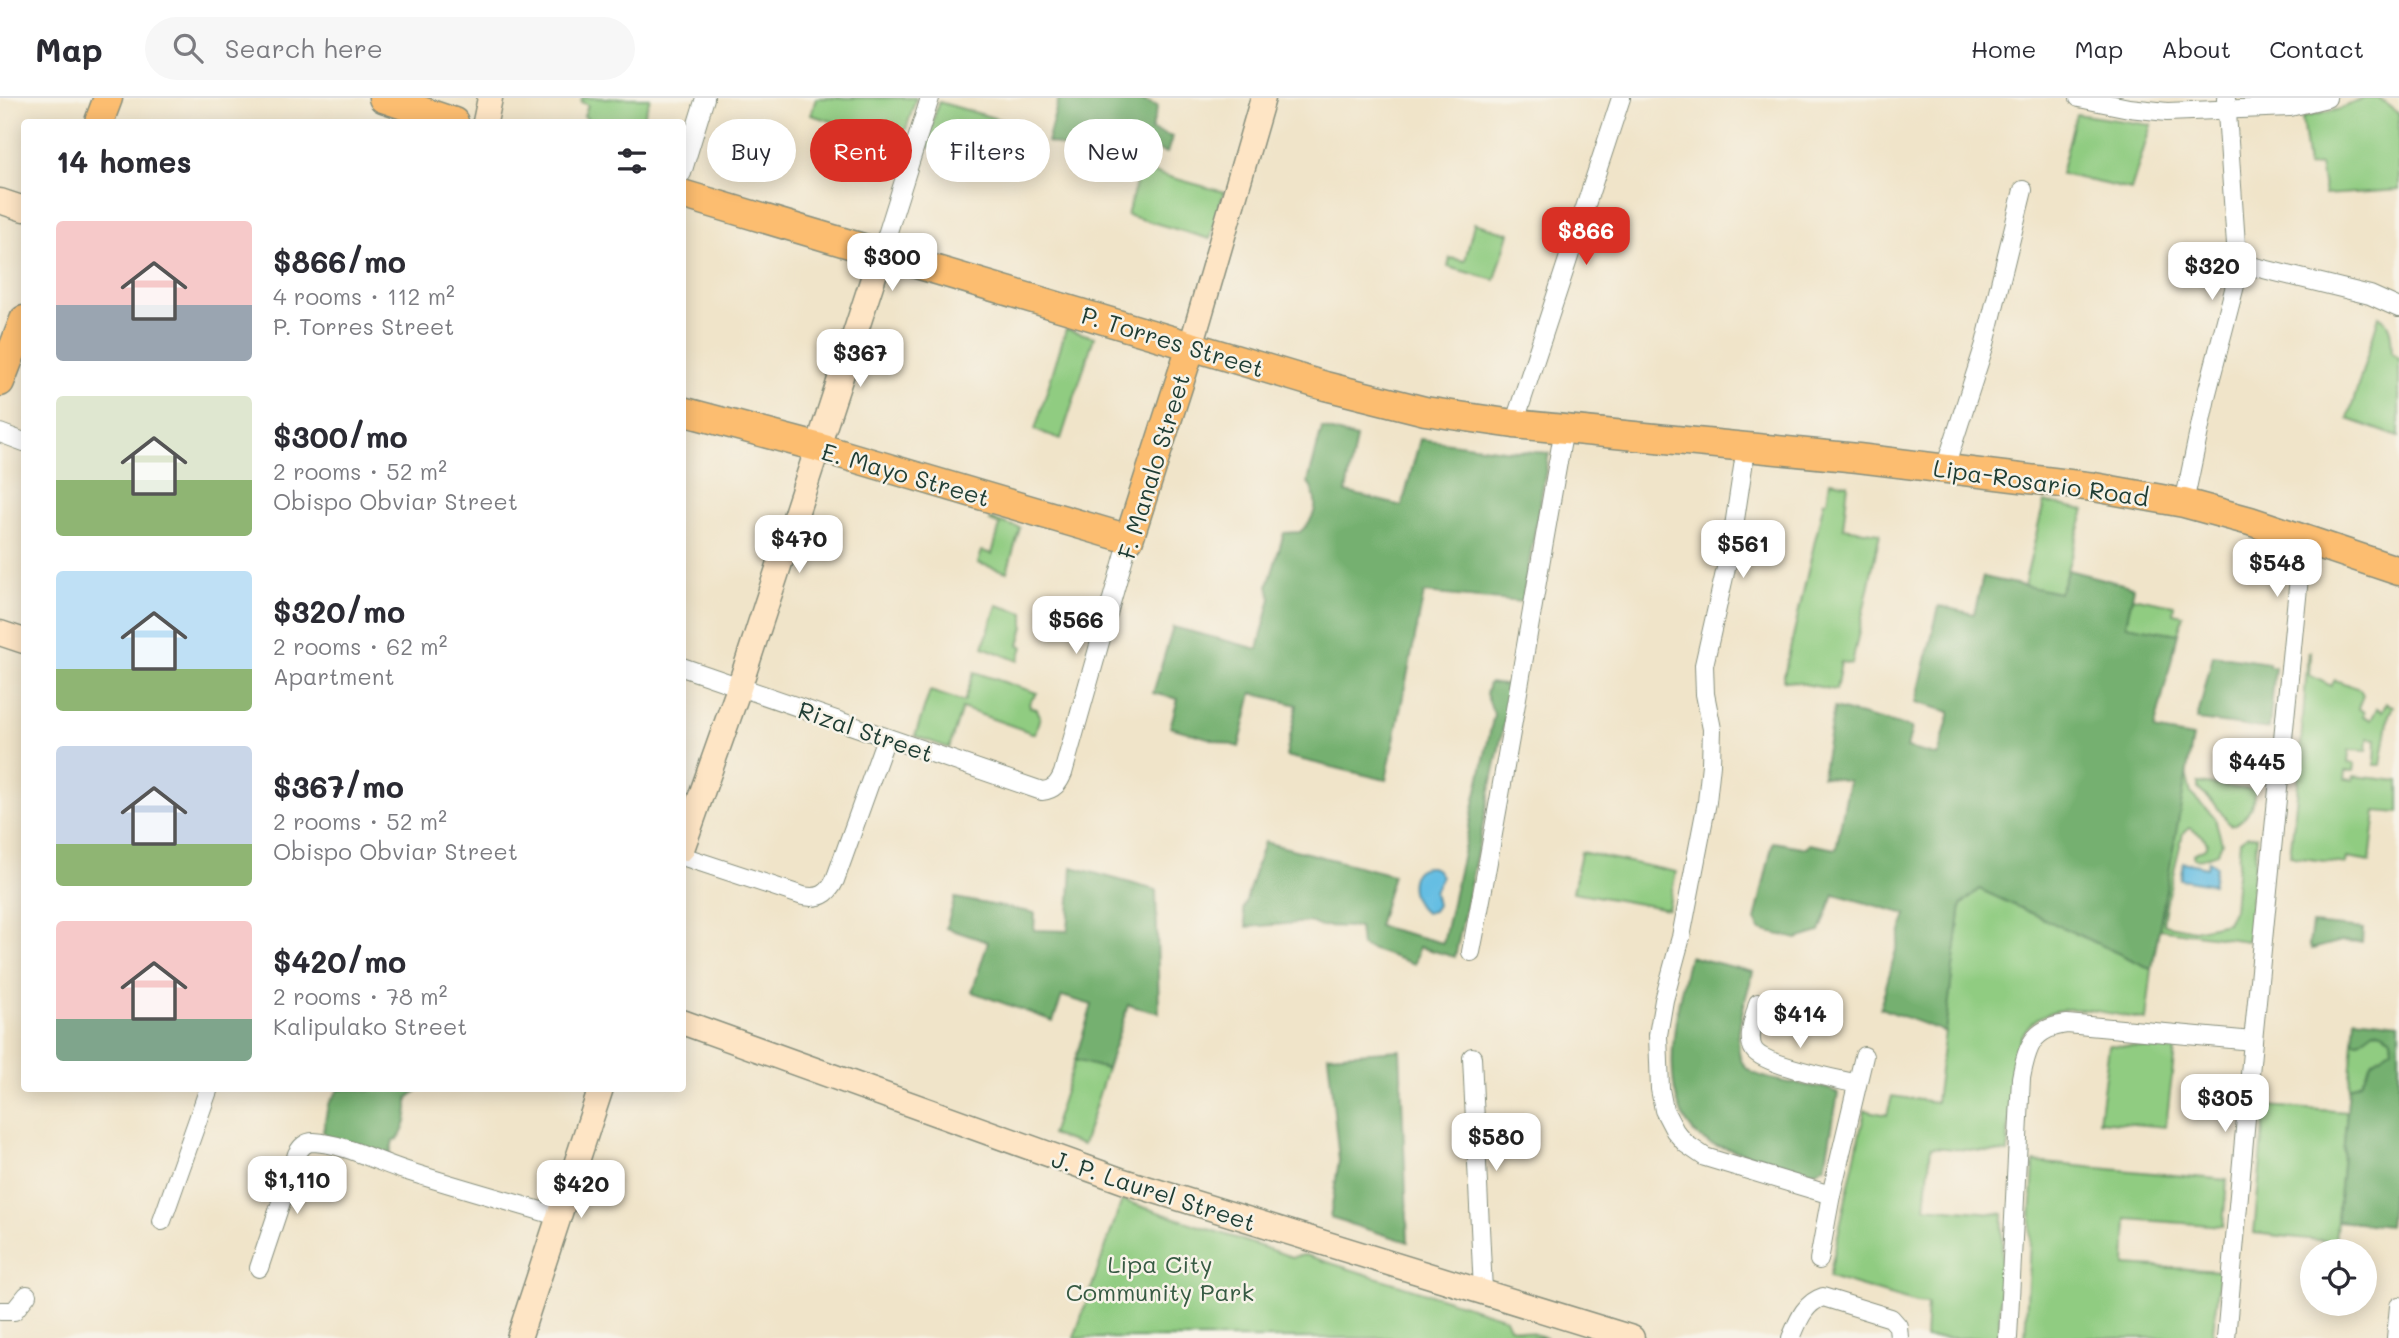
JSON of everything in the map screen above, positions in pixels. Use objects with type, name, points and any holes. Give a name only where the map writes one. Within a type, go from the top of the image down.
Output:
[{"type":"main road","points":[[100,119],[108,98]]},
{"type":"main road","points":[[383,98],[445,119]]},
{"type":"main road","name":"P. Torres Street","points":[[686,195],[1370,398],[1425,411],[1514,424],[1673,439]]},
{"type":"main road","points":[[0,382],[21,328]]},
{"type":"main road","name":"F. Manalo Street","points":[[1129,539],[1191,346]]},
{"type":"main road","name":"E. Mayo Street","points":[[686,412],[817,447],[1129,539]]},
{"type":"main road","name":"Lipa-Rosario Road","points":[[1673,439],[2083,485],[2184,503],[2303,537],[2399,570]]},
{"type":"street","points":[[486,119],[490,98]]},
{"type":"street","points":[[686,160],[705,98]]},
{"type":"street","points":[[686,838],[739,688],[930,98]]},
{"type":"street","name":"F. Manalo Street","points":[[1191,346],[1263,98]]},
{"type":"street","points":[[1514,424],[1621,98]]},
{"type":"street","points":[[2079,98],[2147,110],[2194,112],[2226,104],[2290,107],[2327,98]]},
{"type":"street","points":[[2184,503],[2239,263],[2233,225],[2226,104]]},
{"type":"street","points":[[1945,468],[1985,344],[2023,190]]},
{"type":"street","points":[[0,201],[21,208]]},
{"type":"street","points":[[2239,263],[2370,295],[2399,308]]},
{"type":"street","points":[[1471,952],[1564,429]]},
{"type":"street","points":[[0,433],[21,441]]},
{"type":"street","points":[[1746,447],[1731,546],[1704,664],[1705,694],[1712,729],[1711,764],[1707,802],[1658,1035],[1660,1089],[1664,1110],[1675,1131],[1686,1144],[1704,1157],[1831,1195]]},
{"type":"street","points":[[2226,1338],[2303,537]]},
{"type":"street","name":"F. Manalo Street","points":[[1050,790],[1059,783],[1063,772],[1129,539]]},
{"type":"street","points":[[0,633],[21,639]]},
{"type":"street","name":"Rizal Street","points":[[686,668],[1042,791],[1050,790]]},
{"type":"street","points":[[686,857],[803,896],[823,896],[831,889],[835,880],[886,738]]},
{"type":"street","points":[[1758,1003],[1751,1036],[1754,1050],[1762,1057],[1857,1084]]},
{"type":"street","name":"J. P. Laurel Street","points":[[686,1023],[1123,1181],[1632,1338]]},
{"type":"street","points":[[2008,1338],[2021,1078],[2031,1043],[2040,1032],[2067,1024],[2253,1041]]},
{"type":"street","points":[[1819,1260],[1831,1195],[1864,1056]]},
{"type":"street","points":[[1472,1057],[1483,1291]]},
{"type":"street","points":[[162,1221],[208,1092]]},
{"type":"street","points":[[519,1338],[600,1092]]},
{"type":"street","points":[[259,1269],[297,1154],[308,1142],[359,1153],[419,1175],[437,1178],[558,1216]]},
{"type":"street","points":[[0,1311],[14,1311],[27,1295]]},
{"type":"street","points":[[1791,1338],[1806,1309],[1823,1297],[1887,1316],[1897,1330]]},
{"type":"street","points":[[2396,1338],[2399,1306]]},
{"type":"green space","points":[[582,98],[650,98],[643,119],[587,119],[584,116],[588,105],[581,102]]},
{"type":"green space","points":[[816,98],[916,98],[909,119],[824,119],[811,115]]},
{"type":"green space","points":[[1059,98],[1136,98],[1158,106],[1154,119],[1064,119],[1064,147],[1050,143],[1050,131]]},
{"type":"green space","points":[[2364,98],[2378,98],[2399,114],[2399,190],[2325,195],[2320,165],[2308,167],[2302,118],[2340,109]]},
{"type":"green space","points":[[939,102],[998,119],[934,119]]},
{"type":"green space","points":[[2076,114],[2151,125],[2131,190],[2061,174]]},
{"type":"green space","points":[[1163,134],[1172,137],[1167,153],[1163,152]]},
{"type":"green space","points":[[1163,175],[1224,192],[1210,239],[1127,215],[1136,182],[1163,182]]},
{"type":"green space","points":[[1474,223],[1509,233],[1495,280],[1448,267],[1450,258],[1465,261]]},
{"type":"green space","points":[[2379,316],[2389,327],[2392,352],[2399,358],[2399,437],[2348,419]]},
{"type":"green space","points":[[1066,329],[1094,337],[1061,439],[1035,430]]},
{"type":"green space","points":[[1322,428],[1356,438],[1346,492],[1402,506],[1420,439],[1549,453],[1522,602],[1424,593],[1386,780],[1286,756],[1297,705],[1252,693],[1239,747],[1170,727],[1178,699],[1153,693],[1173,627],[1258,649],[1271,598],[1268,586],[1284,533],[1300,532],[1310,521],[1315,509],[1314,496],[1308,482]]},
{"type":"green space","points":[[1830,481],[1848,484],[1843,528],[1880,533],[1852,664],[1841,662],[1836,690],[1783,680]]},
{"type":"green space","points":[[2044,502],[2085,510],[2060,593],[2024,586]]},
{"type":"green space","points":[[991,519],[1020,528],[1007,572],[978,563],[982,551],[992,554],[1000,525],[990,521]]},
{"type":"green space","points":[[2068,570],[2134,587],[2126,625],[2178,634],[2154,730],[2193,737],[2152,969],[1979,889],[1961,905],[1945,1032],[1880,1008],[1906,914],[1834,894],[1820,932],[1797,939],[1760,930],[1755,920],[1773,842],[1807,848],[1809,844],[1836,849],[1849,781],[1822,776],[1834,708],[1912,728],[1907,748],[1938,756],[1950,712],[1916,702],[1939,606],[1974,614],[1983,577],[2059,593]]},
{"type":"green space","points":[[2132,597],[2174,605],[2173,613],[2183,615],[2178,634],[2125,625]]},
{"type":"green space","points":[[997,605],[1024,613],[1019,645],[1023,647],[1018,661],[983,647]]},
{"type":"green space","points":[[2310,652],[2309,675],[2331,686],[2335,680],[2360,689],[2363,695],[2358,708],[2364,712],[2363,716],[2371,720],[2377,708],[2382,711],[2386,703],[2393,706],[2389,715],[2381,765],[2375,765],[2376,739],[2368,738],[2367,751],[2349,750],[2348,763],[2355,764],[2354,771],[2346,771],[2345,779],[2353,780],[2354,776],[2399,781],[2399,813],[2376,811],[2370,862],[2347,858],[2346,864],[2290,855]]},
{"type":"green space","points":[[2213,655],[2269,663],[2269,667],[2275,667],[2269,729],[2197,720]]},
{"type":"green space","points":[[974,672],[1037,693],[1029,703],[1030,707],[1037,709],[1040,716],[1035,734],[962,708],[949,748],[915,736],[930,691],[964,702]]},
{"type":"green space","points":[[1489,683],[1512,686],[1455,957],[1419,947],[1415,964],[1361,946],[1359,927],[1319,926],[1310,922],[1247,927],[1243,910],[1264,842],[1393,875],[1378,926],[1443,943],[1494,714],[1486,694]]},
{"type":"green space","points":[[2186,773],[2191,794],[2215,818],[2222,843],[2217,853],[2197,860],[2193,854],[2205,848],[2207,843],[2203,836],[2189,828],[2183,833],[2163,924],[2194,930],[2227,923],[2234,909],[2240,841],[2248,835],[2257,836],[2248,941],[2158,929]]},
{"type":"green space","points":[[2198,783],[2255,790],[2248,812],[2236,824],[2230,825],[2215,804],[2198,789]]},
{"type":"green space","points":[[1581,852],[1676,872],[1668,909],[1573,892]]},
{"type":"green space","points":[[1072,867],[1156,890],[1159,1013],[1128,1005],[1107,1069],[1075,1060],[1092,1005],[1062,996],[1053,1021],[972,992],[988,942],[946,928],[955,898],[1035,913],[1034,930],[1068,931]]},
{"type":"green space","points":[[1979,888],[2152,969],[2146,1020],[2080,1009],[2043,1015],[2029,1026],[2018,1047],[2012,1076],[2008,1153],[1931,1147],[1925,1207],[2003,1214],[1999,1338],[1925,1338],[1927,1304],[1829,1277],[1865,1110],[1887,1115],[1892,1096],[1936,1102],[1961,905]]},
{"type":"green space","points":[[2312,924],[2363,929],[2362,942],[2342,941],[2312,949],[2309,945]]},
{"type":"green space","points":[[1689,956],[1753,972],[1738,1039],[1743,1063],[1750,1071],[1778,1080],[1830,1089],[1838,1094],[1825,1166],[1816,1171],[1809,1170],[1710,1144],[1691,1129],[1680,1108],[1674,1084],[1672,1058],[1679,1003]]},
{"type":"green space","points":[[2355,1018],[2399,1023],[2399,1127],[2389,1226],[2337,1221],[2349,1088],[2361,1082],[2373,1061],[2392,1048],[2391,1037],[2374,1030],[2358,1042],[2353,1041]]},
{"type":"green space","points":[[2373,1030],[2383,1032],[2391,1038],[2392,1048],[2373,1061],[2361,1082],[2349,1088],[2353,1041],[2358,1042]]},
{"type":"green space","points":[[2109,1045],[2175,1049],[2166,1127],[2099,1121]]},
{"type":"green space","points":[[1400,1050],[1408,1242],[1330,1218],[1339,1160],[1328,1055]]},
{"type":"green space","points":[[1075,1060],[1107,1069],[1083,1145],[1051,1135]]},
{"type":"green space","points":[[337,1092],[415,1092],[408,1098],[401,1135],[393,1140],[390,1155],[384,1156],[329,1138],[323,1132],[328,1105]]},
{"type":"green space","points":[[2266,1106],[2347,1112],[2335,1239],[2254,1233]]},
{"type":"green space","points":[[2034,1162],[2227,1180],[2223,1226],[2127,1219],[2125,1265],[2220,1271],[2212,1338],[2025,1338]]},
{"type":"green space","name":"Lipa City Community Park","points":[[1122,1200],[1292,1257],[1305,1255],[1506,1318],[1510,1327],[1548,1338],[1074,1338]]},
{"type":"water","points":[[2209,860],[2216,866],[2212,884],[2180,879],[2183,862],[2207,867]]},
{"type":"water","points":[[1421,868],[1436,869],[1441,876],[1434,892],[1437,905],[1433,911],[1426,913],[1420,908],[1413,894],[1412,878]]}]
